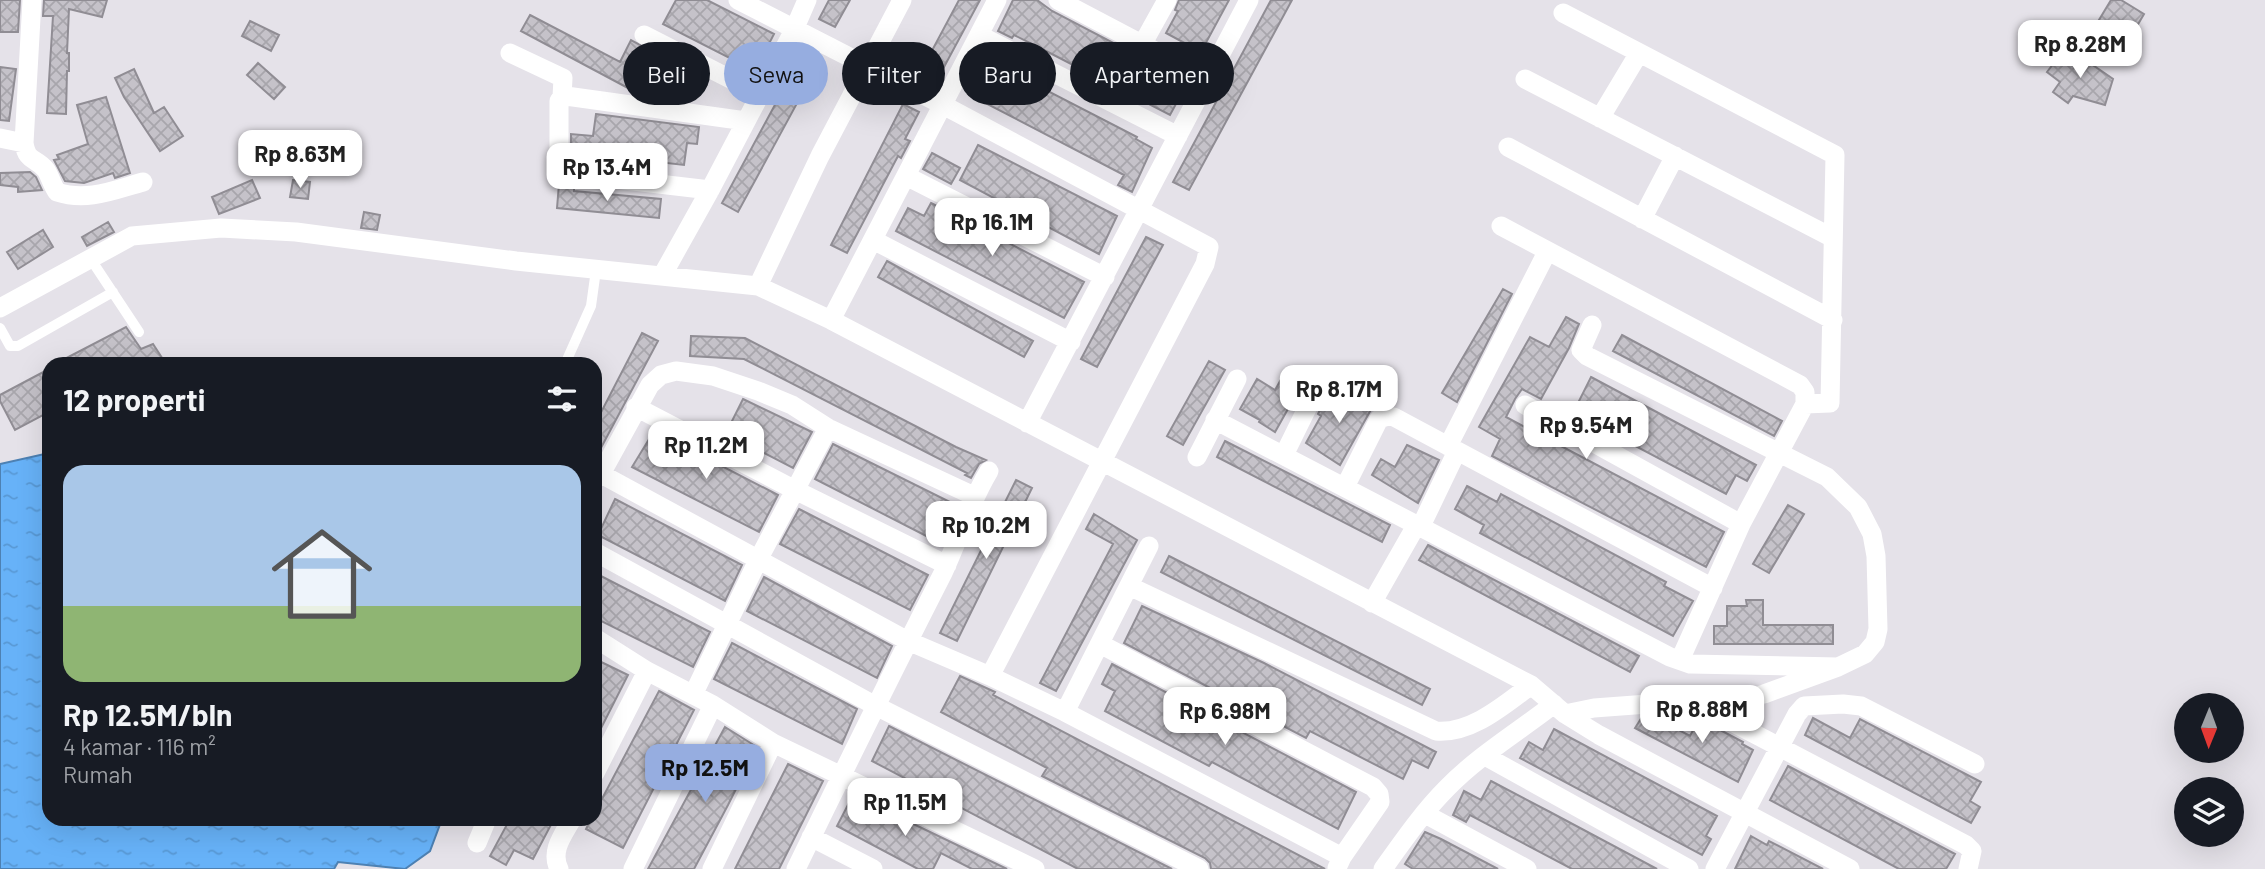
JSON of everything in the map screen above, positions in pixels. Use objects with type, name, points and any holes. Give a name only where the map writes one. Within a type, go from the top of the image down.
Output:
[{"type":"street","points":[[32,0],[25,153],[47,171],[57,191],[67,195],[104,194],[143,182]]},
{"type":"street","points":[[738,0],[842,55]]},
{"type":"street","points":[[788,42],[807,0]]},
{"type":"street","points":[[880,42],[902,0]]},
{"type":"street","points":[[945,101],[997,0]]},
{"type":"street","points":[[1058,0],[1136,42]]},
{"type":"street","points":[[1144,42],[1167,0]]},
{"type":"street","points":[[1227,42],[1249,0]]},
{"type":"street","points":[[1563,13],[1835,155],[1830,403],[1805,404]]},
{"type":"street","points":[[644,35],[724,76]]},
{"type":"street","points":[[979,35],[1178,136]]},
{"type":"street","points":[[510,53],[563,78],[562,97],[559,101],[559,163],[565,173],[710,190]]},
{"type":"street","points":[[1600,118],[1639,53]]},
{"type":"street","points":[[1525,79],[1833,238]]},
{"type":"street","points":[[562,97],[746,121]]},
{"type":"street","points":[[662,276],[754,105]]},
{"type":"street","points":[[758,286],[847,105]]},
{"type":"street","points":[[831,320],[943,105],[1209,247],[1205,264],[989,676]]},
{"type":"street","points":[[1027,424],[1194,105]]},
{"type":"street","points":[[0,138],[24,143]]},
{"type":"street","points":[[1508,147],[1833,320]]},
{"type":"street","points":[[1642,219],[1675,156]]},
{"type":"street","points":[[906,176],[1105,278]]},
{"type":"street","points":[[1501,226],[1800,385],[1805,392],[1805,404],[1741,524],[1680,660]]},
{"type":"street","points":[[0,308],[132,236],[221,228],[296,232],[386,246],[758,286],[831,320],[1531,685],[1560,709],[1599,735],[1850,869]]},
{"type":"street","points":[[873,240],[1071,342]]},
{"type":"street","points":[[1372,603],[1419,525],[1452,449],[1547,252]]},
{"type":"street","points":[[1592,325],[1581,350],[1587,356],[1827,477],[1858,507],[1872,534],[1876,556],[1878,629],[1875,642],[1865,654],[1838,667],[1763,694],[1709,710]]},
{"type":"street","points":[[602,470],[636,407],[656,380],[661,375],[676,371],[713,376],[792,405],[828,428],[974,496]]},
{"type":"street","points":[[1197,457],[1237,379]]},
{"type":"street","points":[[1284,455],[1320,384]]},
{"type":"street","points":[[1525,405],[1741,524]]},
{"type":"street","points":[[636,407],[947,565]]},
{"type":"street","points":[[1345,487],[1379,419],[1394,417],[1713,588]]},
{"type":"street","points":[[1215,420],[1647,646],[1690,664],[1838,667]]},
{"type":"street","points":[[693,695],[758,560],[828,428]]},
{"type":"street","points":[[796,869],[874,705],[947,565],[974,496],[989,471]]},
{"type":"street","points":[[602,479],[908,641],[1065,712],[1339,863],[1380,802],[1379,793],[1373,787],[1100,643]]},
{"type":"street","points":[[1065,712],[1149,546]]},
{"type":"street","points":[[602,556],[874,705],[1199,869]]},
{"type":"street","points":[[1129,586],[1436,731],[1457,730],[1491,715],[1531,685]]},
{"type":"street","points":[[602,642],[647,671],[713,705],[773,743],[1035,869]]},
{"type":"street","points":[[602,759],[647,671]]},
{"type":"street","points":[[1383,869],[1446,789],[1485,757],[1560,709],[1648,704],[1709,710],[1780,746],[1966,845],[1972,851],[1968,869]]},
{"type":"street","points":[[633,869],[713,705]]},
{"type":"street","points":[[1715,869],[1797,714],[1804,706],[1861,706],[1975,764]]},
{"type":"street","points":[[712,869],[773,743]]},
{"type":"street","points":[[1485,757],[1689,869]]},
{"type":"street","points":[[1425,814],[1527,869]]},
{"type":"street","points":[[477,843],[484,826]]},
{"type":"street","points":[[559,869],[555,851],[568,826]]},
{"type":"street","points":[[811,837],[873,869]]},
{"type":"lane","points":[[90,258],[139,332]]},
{"type":"lane","points":[[569,357],[591,306],[596,270]]},
{"type":"lane","points":[[0,328],[10,346],[18,346],[113,292]]},
{"type":"water","points":[[42,455],[42,826],[439,826],[430,851],[405,869],[338,862],[334,869],[0,869],[0,464]]},
{"type":"building","points":[[0,0],[20,0],[18,32],[0,32]]},
{"type":"building","points":[[44,0],[107,0],[102,17],[69,9],[66,114],[47,113],[53,16],[43,16]]},
{"type":"building","points":[[676,0],[707,0],[774,34],[770,42],[724,42],[724,55],[710,48],[710,42],[698,42],[663,24]]},
{"type":"building","points":[[829,0],[850,0],[835,27],[819,19]]},
{"type":"building","points":[[959,0],[980,0],[945,65],[945,42],[937,42]]},
{"type":"building","points":[[1013,0],[1037,0],[1052,11],[1111,42],[1070,42],[1070,64],[1056,57],[1056,42],[1028,42],[998,31]]},
{"type":"building","points":[[1179,0],[1229,0],[1206,42],[1183,42],[1166,33],[1178,11],[1175,10]]},
{"type":"building","points":[[1271,0],[1292,0],[1189,190],[1173,182],[1214,105],[1234,105],[1234,69]]},
{"type":"building","points":[[2111,0],[2121,0],[2144,14],[2130,38],[2099,20]]},
{"type":"building","points":[[530,15],[620,62],[623,56],[623,85],[521,31]]},
{"type":"building","points":[[250,21],[279,35],[271,51],[242,36]]},
{"type":"building","points":[[2061,54],[2073,63],[2078,55],[2113,79],[2105,105],[2073,96],[2068,103],[2053,92],[2060,82],[2047,72]]},
{"type":"building","points":[[258,63],[285,87],[274,99],[247,75]]},
{"type":"building","points":[[0,67],[16,69],[9,121],[0,120]]},
{"type":"building","points":[[134,69],[154,113],[164,107],[183,136],[160,151],[124,97],[115,78]]},
{"type":"building","points":[[1056,95],[1070,102],[1070,105],[1075,105],[1137,137],[1136,139],[1152,148],[1132,192],[1118,185],[1124,175],[989,105],[1056,105]]},
{"type":"building","points":[[106,97],[130,173],[115,178],[113,173],[84,183],[65,181],[54,160],[59,159],[57,155],[88,144],[77,105]]},
{"type":"building","points":[[775,105],[796,105],[738,212],[722,203]]},
{"type":"building","points":[[902,105],[919,112],[905,139],[910,141],[901,158],[898,156],[847,253],[831,245]]},
{"type":"building","points":[[1150,105],[1175,105],[1170,115]]},
{"type":"building","points":[[596,114],[699,127],[697,144],[687,143],[684,165],[571,152],[571,134],[593,136]]},
{"type":"building","points":[[978,145],[1117,216],[1099,254],[960,180]]},
{"type":"building","points":[[932,153],[960,168],[951,184],[923,169]]},
{"type":"building","points":[[30,172],[36,177],[42,190],[18,192],[18,187],[0,185],[0,173]]},
{"type":"building","points":[[252,180],[260,198],[219,214],[212,197]]},
{"type":"building","points":[[293,180],[310,182],[308,199],[290,197]]},
{"type":"building","points":[[559,184],[574,186],[574,191],[661,199],[659,218],[557,208]]},
{"type":"building","points":[[931,203],[1084,282],[1064,318],[896,231],[908,208],[924,216]]},
{"type":"building","points":[[364,212],[380,215],[377,230],[361,228]]},
{"type":"building","points":[[108,222],[114,232],[87,246],[82,237]]},
{"type":"building","points":[[43,230],[53,247],[18,269],[7,252]]},
{"type":"building","points":[[1146,237],[1163,245],[1097,367],[1081,359]]},
{"type":"building","points":[[887,261],[1033,341],[1024,357],[878,277]]},
{"type":"building","points":[[1503,289],[1512,294],[1457,402],[1442,393]]},
{"type":"building","points":[[1566,317],[1579,324],[1541,399],[1522,389],[1506,417],[1724,532],[1706,567],[1492,456],[1500,439],[1479,427],[1530,337],[1549,347]]},
{"type":"building","points":[[126,327],[141,349],[153,344],[161,357],[68,357]]},
{"type":"building","points":[[642,333],[658,341],[602,446],[602,410]]},
{"type":"building","points":[[1622,335],[1782,421],[1774,436],[1613,351]]},
{"type":"building","points":[[691,336],[745,338],[986,460],[979,464],[971,478],[965,475],[967,473],[744,359],[690,356]]},
{"type":"building","points":[[1209,361],[1225,370],[1183,445],[1167,436]]},
{"type":"building","points":[[42,373],[42,416],[15,430],[0,401],[0,395]]},
{"type":"building","points":[[1283,376],[1303,388],[1275,432],[1240,409],[1257,379],[1275,390]]},
{"type":"building","points":[[1591,377],[1756,465],[1747,481],[1736,475],[1726,494],[1573,413]]},
{"type":"building","points":[[1339,386],[1373,406],[1340,465],[1306,443],[1321,416],[1318,414],[1325,400],[1329,403]]},
{"type":"building","points":[[743,399],[812,432],[793,468],[726,433]]},
{"type":"building","points":[[654,431],[778,495],[759,532],[632,467]]},
{"type":"building","points":[[1225,441],[1390,525],[1382,542],[1217,457]]},
{"type":"building","points":[[833,444],[958,506],[942,544],[815,479]]},
{"type":"building","points":[[1407,445],[1439,460],[1418,503],[1372,475],[1381,459],[1395,467]]},
{"type":"building","points":[[1016,480],[1032,488],[957,641],[940,633]]},
{"type":"building","points":[[1467,486],[1497,502],[1501,494],[1666,582],[1664,586],[1693,601],[1673,636],[1480,533],[1484,525],[1455,509]]},
{"type":"building","points":[[615,499],[742,565],[725,601],[602,537],[602,527]]},
{"type":"building","points":[[1788,505],[1804,514],[1769,573],[1753,564]]},
{"type":"building","points":[[799,509],[928,575],[910,610],[780,544]]},
{"type":"building","points":[[1094,514],[1137,540],[1056,691],[1040,683],[1113,544],[1086,529]]},
{"type":"building","points":[[1428,545],[1639,656],[1630,672],[1419,560]]},
{"type":"building","points":[[1169,556],[1430,689],[1422,705],[1161,572]]},
{"type":"building","points":[[602,577],[710,632],[693,667],[602,622]]},
{"type":"building","points":[[764,577],[892,646],[877,678],[747,611]]},
{"type":"building","points":[[1746,600],[1763,600],[1763,625],[1833,625],[1833,644],[1714,644],[1714,626],[1727,626],[1727,606],[1747,606]]},
{"type":"building","points":[[1142,606],[1264,663],[1436,752],[1428,768],[1412,760],[1403,779],[1310,731],[1306,738],[1124,643]]},
{"type":"building","points":[[732,643],[857,709],[842,744],[714,679]]},
{"type":"building","points":[[602,662],[628,675],[602,726]]},
{"type":"building","points":[[1112,664],[1356,792],[1338,829],[1212,762],[1209,766],[1105,711],[1115,691],[1102,684]]},
{"type":"building","points":[[960,676],[995,692],[993,695],[1325,869],[1211,869],[1205,858],[1042,776],[1047,768],[941,712]]},
{"type":"building","points":[[659,691],[694,710],[623,848],[586,829],[588,826],[602,826],[602,799]]},
{"type":"building","points":[[1642,717],[1654,717],[1690,736],[1698,721],[1705,722],[1743,742],[1742,744],[1753,750],[1738,782],[1635,728]]},
{"type":"building","points":[[1813,718],[1850,738],[1860,719],[1981,782],[1970,801],[1980,807],[1971,823],[1805,735]]},
{"type":"building","points":[[889,726],[1172,869],[1078,869],[872,761]]},
{"type":"building","points":[[725,727],[757,747],[694,869],[648,869]]},
{"type":"building","points":[[1554,729],[1717,816],[1706,836],[1711,839],[1702,855],[1520,758],[1529,742],[1543,750]]},
{"type":"building","points":[[788,764],[823,781],[779,869],[735,869]]},
{"type":"building","points":[[1788,766],[1955,854],[1946,869],[1899,869],[1770,800]]},
{"type":"building","points":[[1491,781],[1657,869],[1572,869],[1470,815],[1466,822],[1453,815],[1464,791],[1481,800]]},
{"type":"building","points":[[853,795],[1007,869],[972,869],[941,853],[933,869],[918,869],[837,826]]},
{"type":"building","points":[[506,826],[550,826],[533,859],[514,850],[506,865],[490,856]]},
{"type":"building","points":[[1425,832],[1498,869],[1413,869],[1405,864]]},
{"type":"building","points":[[1751,836],[1767,845],[1769,841],[1823,869],[1735,869]]}]
